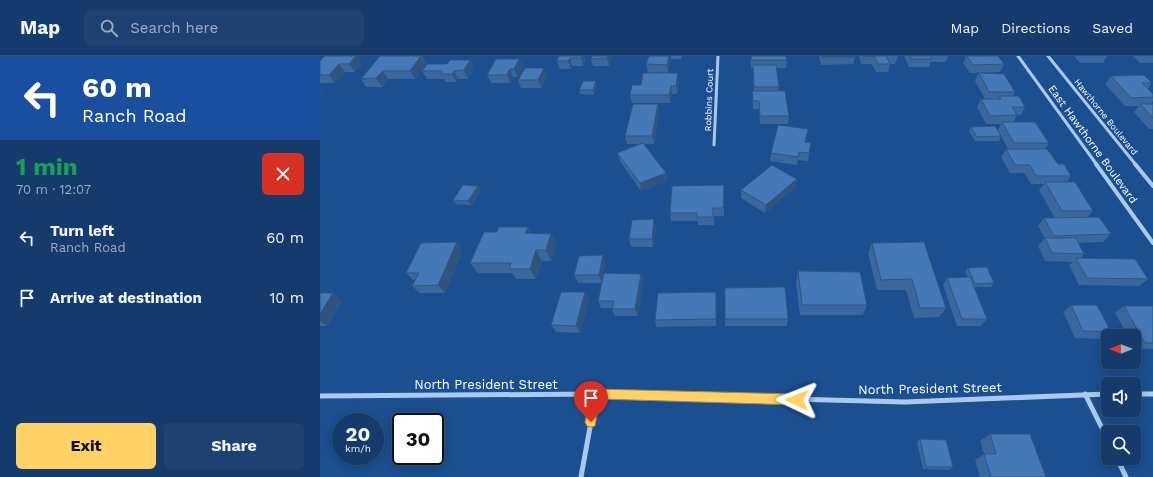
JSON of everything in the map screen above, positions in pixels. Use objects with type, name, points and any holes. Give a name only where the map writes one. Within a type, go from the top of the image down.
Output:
[{"type":"street","name":"Robbins Court","points":[[714,145],[718,56]]},
{"type":"street","name":"East Hawthorne Boulevard","points":[[1018,56],[1153,243]]},
{"type":"street","name":"Hawthorne Boulevard","points":[[1048,56],[1153,186]]},
{"type":"street","name":"North President Street","points":[[320,396],[596,394],[905,402],[1101,394]]},
{"type":"street","points":[[581,477],[596,394]]},
{"type":"street","points":[[1085,394],[1101,426]]},
{"type":"street","points":[[1141,394],[1153,394]]},
{"type":"street","points":[[1120,465],[1126,477]]},
{"type":"building","points":[[325,56],[356,56],[349,64],[339,64],[329,75],[320,75],[320,61]]},
{"type":"building","points":[[380,56],[421,56],[410,71],[383,71],[376,78],[361,79]]},
{"type":"building","points":[[559,56],[582,56],[581,58],[570,58],[568,61],[557,61]]},
{"type":"building","points":[[592,56],[608,56],[607,58],[591,59]]},
{"type":"building","points":[[649,56],[669,56],[667,65],[646,64]]},
{"type":"building","points":[[751,56],[786,56],[787,60],[752,60]]},
{"type":"building","points":[[855,56],[855,57],[822,57]]},
{"type":"building","points":[[874,56],[886,56],[890,64],[878,64]]},
{"type":"building","points":[[910,56],[930,56],[932,59],[911,59]]},
{"type":"building","points":[[967,56],[998,56],[1004,64],[973,65]]},
{"type":"building","points":[[496,59],[519,59],[514,69],[510,69],[507,75],[487,75]]},
{"type":"building","points":[[450,60],[470,60],[464,70],[454,71],[452,74],[441,74],[442,71],[422,71],[427,64],[447,64]]},
{"type":"building","points":[[753,65],[776,65],[779,87],[754,87]]},
{"type":"building","points":[[525,68],[544,68],[538,80],[518,80]]},
{"type":"building","points":[[643,73],[678,73],[676,86],[671,86],[669,95],[630,95],[632,85],[641,85]]},
{"type":"building","points":[[979,73],[1004,74],[1015,92],[989,92]]},
{"type":"building","points":[[1144,75],[1152,83],[1142,83],[1153,94],[1153,97],[1131,98],[1111,76]]},
{"type":"building","points":[[583,81],[596,81],[593,90],[579,90]]},
{"type":"building","points":[[752,91],[785,91],[789,116],[760,116],[759,101],[753,101]]},
{"type":"building","points":[[999,96],[1019,96],[1025,107],[1012,107],[1017,115],[990,116],[981,99],[1001,99]]},
{"type":"building","points":[[633,104],[658,104],[652,136],[625,136]]},
{"type":"building","points":[[1140,104],[1153,104],[1153,118]]},
{"type":"building","points":[[1002,122],[1035,122],[1049,143],[1014,143]]},
{"type":"building","points":[[778,125],[808,129],[805,142],[811,143],[809,153],[799,152],[798,157],[771,153]]},
{"type":"building","points":[[995,126],[1001,136],[977,137],[971,127]]},
{"type":"building","points":[[643,143],[666,173],[640,183],[617,153]]},
{"type":"building","points":[[1006,149],[1047,149],[1058,164],[1064,164],[1071,176],[1036,176],[1030,165],[1015,165]]},
{"type":"building","points":[[772,165],[797,179],[766,205],[741,190]]},
{"type":"building","points":[[1045,182],[1075,182],[1093,211],[1062,211]]},
{"type":"building","points":[[463,185],[478,186],[468,201],[453,200]]},
{"type":"building","points":[[724,185],[723,208],[713,208],[713,217],[697,217],[697,213],[670,213],[672,186]]},
{"type":"building","points":[[1099,217],[1111,234],[1054,236],[1044,218]]},
{"type":"building","points":[[654,219],[652,239],[629,239],[632,220]]},
{"type":"building","points":[[499,227],[528,227],[525,233],[551,234],[546,250],[536,250],[530,269],[509,269],[511,263],[470,263],[484,232],[497,232]]},
{"type":"building","points":[[1045,238],[1076,238],[1084,254],[1052,253]]},
{"type":"building","points":[[457,242],[438,285],[412,286],[419,273],[406,273],[421,243]]},
{"type":"building","points":[[924,242],[946,308],[920,308],[912,279],[881,280],[872,243]]},
{"type":"building","points":[[603,255],[599,275],[574,275],[579,256]]},
{"type":"building","points":[[1076,258],[1135,259],[1148,279],[1087,278]]},
{"type":"building","points":[[987,267],[994,283],[975,284],[968,268]]},
{"type":"building","points":[[798,271],[860,272],[867,305],[802,305]]},
{"type":"building","points":[[604,273],[641,274],[635,309],[612,309],[614,301],[598,301]]},
{"type":"building","points":[[970,277],[987,319],[962,319],[947,278]]},
{"type":"building","points":[[785,287],[788,319],[725,319],[725,288]]},
{"type":"building","points":[[561,292],[585,292],[576,326],[551,325]]},
{"type":"building","points":[[716,292],[716,319],[655,320],[658,293]]},
{"type":"building","points":[[320,293],[333,293],[320,314]]},
{"type":"building","points":[[1071,305],[1097,305],[1109,329],[1101,329],[1101,332],[1083,331]]},
{"type":"building","points":[[1124,306],[1153,306],[1153,343],[1145,343],[1141,336],[1141,329],[1137,329]]},
{"type":"building","points":[[990,434],[1030,434],[1046,477],[991,477],[984,454],[996,454]]},
{"type":"building","points":[[920,439],[946,440],[953,467],[926,467]]},
{"type":"route","points":[[591,422],[596,394],[797,400]]}]
